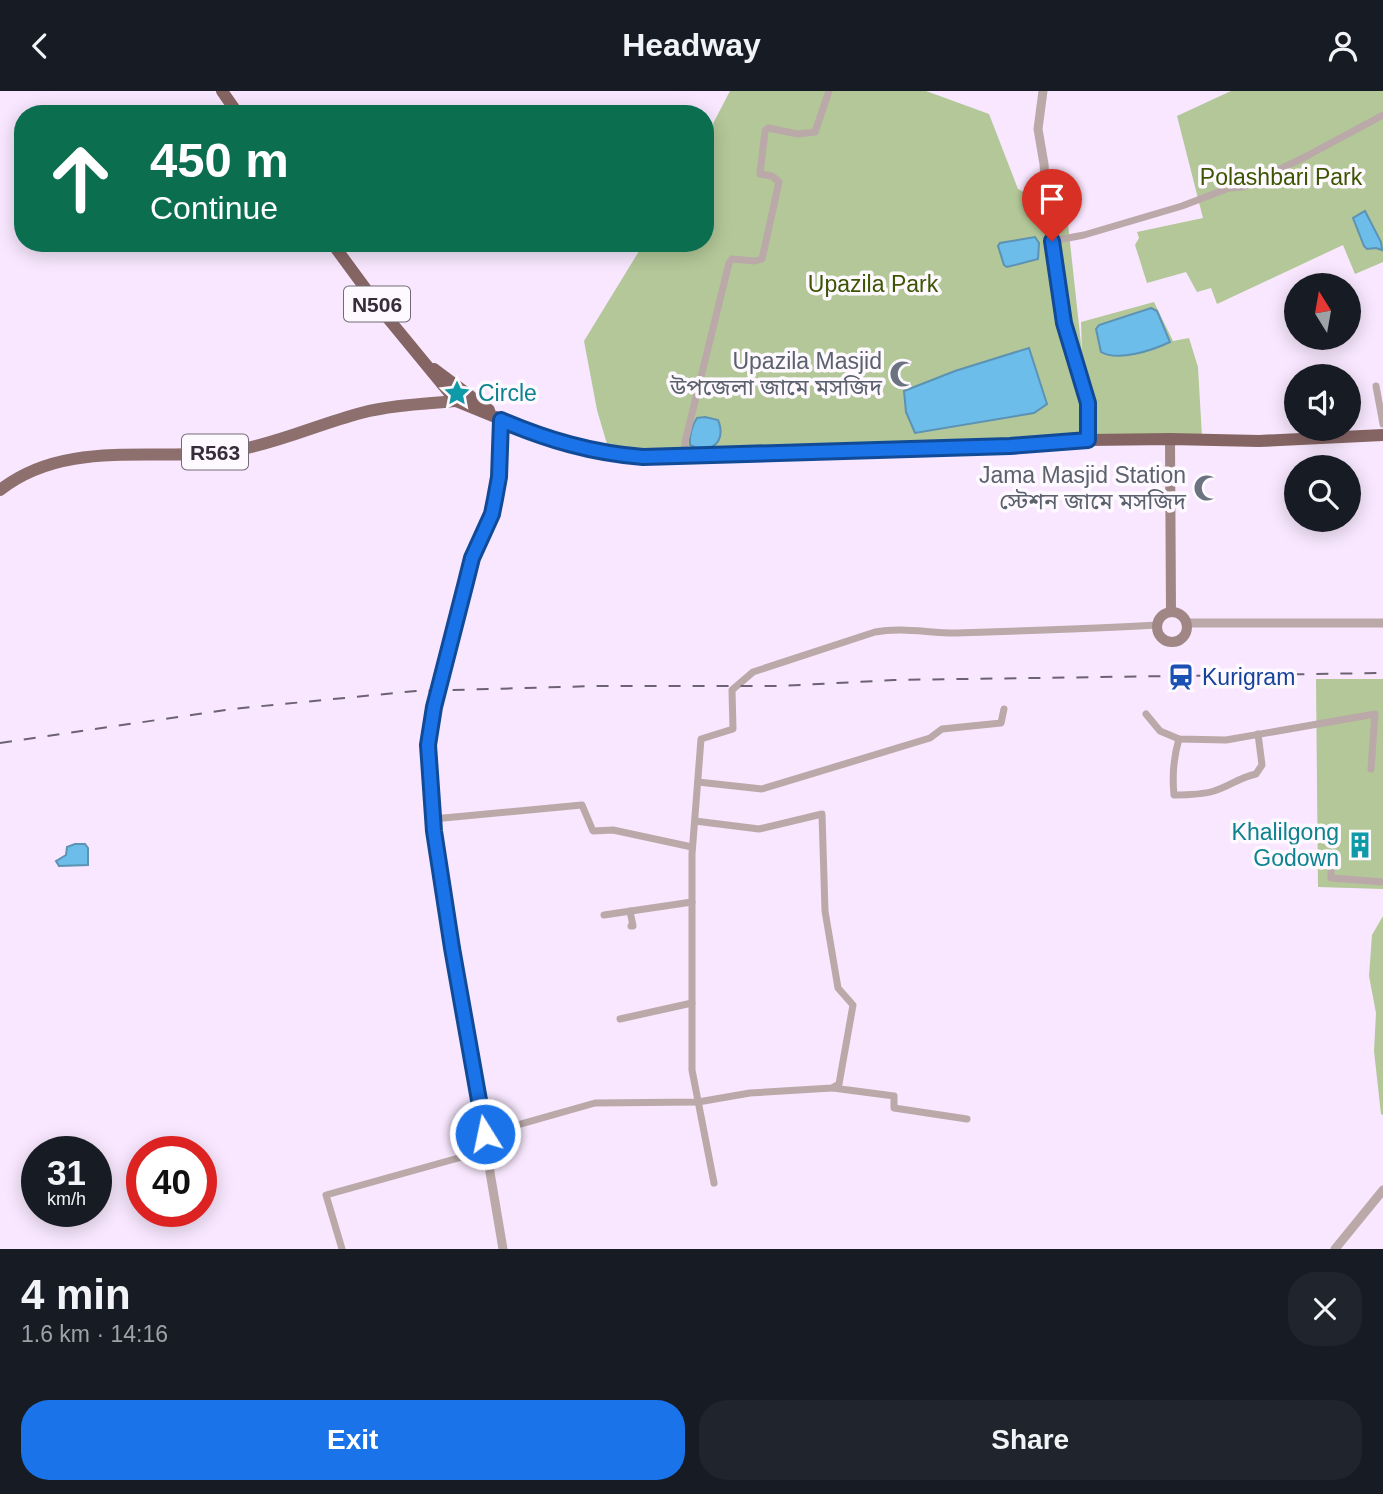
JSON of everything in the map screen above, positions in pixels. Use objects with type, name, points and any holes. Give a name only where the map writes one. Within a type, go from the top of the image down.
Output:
[{"type":"highway","name":"N506","points":[[339,252],[382,311],[453,393],[501,420],[557,442],[584,449],[624,456],[685,455],[1010,446],[1088,440],[1259,441],[1383,435]]},
{"type":"highway","name":"N506","points":[[468,394],[501,420]]},
{"type":"main road","name":"R563","points":[[0,490],[33,470],[89,455],[235,450],[281,441],[364,412],[432,403],[453,393],[468,394]]},
{"type":"main road","points":[[1170,439],[1171,613]]},
{"type":"main road","points":[[1171,613],[1180,615],[1186,623],[1183,637],[1170,642],[1161,638],[1157,625],[1162,616],[1171,613]]},
{"type":"street","points":[[685,455],[685,442],[729,263],[732,259],[762,259],[779,182],[772,176],[760,174],[765,131],[768,128],[798,134],[815,132],[829,91]]},
{"type":"street","points":[[1042,91],[1038,129],[1044,164],[1048,225],[1064,323],[1088,403],[1088,440]]},
{"type":"street","points":[[1052,241],[1084,235],[1182,207],[1229,188],[1243,187],[1269,176],[1383,115]]},
{"type":"street","points":[[1376,386],[1383,424]]},
{"type":"street","points":[[501,420],[499,477],[492,514],[472,558],[434,707],[428,753],[433,820],[452,948],[503,1249]]},
{"type":"street","points":[[1186,623],[1383,624]]},
{"type":"street","points":[[714,1183],[692,1070],[692,847],[702,739],[733,729],[732,690],[753,672],[895,628],[947,633],[1157,625]]},
{"type":"street","points":[[698,782],[762,789],[930,738],[942,729],[1001,723],[1004,709]]},
{"type":"street","points":[[1146,714],[1160,731],[1180,739],[1226,740],[1379,714],[1371,769]]},
{"type":"street","points":[[1180,739],[1173,760],[1174,795],[1188,795],[1212,792],[1243,777],[1256,774],[1262,765],[1258,734]]},
{"type":"street","points":[[433,820],[582,805],[593,831],[613,829],[692,847]]},
{"type":"street","points":[[695,821],[759,829],[822,814],[825,911],[838,988],[853,1005],[839,1084],[832,1088]]},
{"type":"street","points":[[1331,856],[1331,878],[1383,882]]},
{"type":"street","points":[[604,915],[692,902]]},
{"type":"street","points":[[630,911],[631,926]]},
{"type":"street","points":[[620,1019],[692,1003]]},
{"type":"street","points":[[485,1134],[595,1103],[698,1102],[750,1093],[832,1088],[894,1096],[894,1108],[967,1119]]},
{"type":"street","points":[[342,1249],[326,1195],[487,1150]]},
{"type":"street","points":[[1336,1249],[1383,1190]]},
{"type":"green space","name":"Upazila Park","points":[[730,91],[926,91],[989,114],[1018,189],[1067,215],[1082,353],[1081,322],[1154,302],[1173,341],[1189,338],[1198,367],[1202,437],[1095,444],[1085,388],[1081,446],[846,459],[612,461],[597,410],[584,341],[638,252],[714,252],[714,122]]},
{"type":"green space","name":"Polashbari Park","points":[[1231,91],[1383,91],[1383,262],[1355,273],[1343,245],[1217,304],[1211,288],[1197,292],[1186,272],[1147,283],[1135,245],[1139,238],[1137,232],[1203,218],[1177,116]]},
{"type":"green space","points":[[1316,679],[1383,679],[1383,889],[1318,887]]},
{"type":"green space","points":[[1383,916],[1383,1115],[1374,1051],[1376,1013],[1369,976],[1372,935]]},
{"type":"water","points":[[1365,211],[1381,242],[1382,250],[1367,249],[1364,246],[1353,218]]},
{"type":"water","points":[[1035,237],[1039,243],[1038,259],[1007,267],[1004,265],[998,246],[1000,243]]},
{"type":"water","points":[[1151,308],[1157,311],[1170,342],[1126,355],[1108,355],[1101,352],[1096,329],[1099,325]]},
{"type":"water","points":[[1029,348],[1047,404],[1034,413],[915,433],[906,412],[904,391],[955,371]]},
{"type":"water","points":[[697,418],[718,420],[720,434],[715,445],[705,449],[690,445],[690,438]]},
{"type":"water","points":[[85,844],[88,848],[88,865],[59,866],[56,861],[66,855],[67,847]]},
{"type":"railway","points":[[0,743],[232,709],[416,691],[598,686],[780,686],[894,680],[1383,673]]},
{"type":"place","name":"Upazila Masjid উপজেলা জামে মসজিদ","points":[[903,374]]},
{"type":"place","name":"Circle","points":[[457,393]]},
{"type":"place","name":"Jama Masjid Station স্টেশন জামে মসজিদ","points":[[1207,488]]},
{"type":"place","name":"Kurigram","points":[[1181,677]]},
{"type":"place","name":"Khalilgong Godown","points":[[1360,845]]},
{"type":"route","points":[[485,1134],[434,831],[428,745],[434,707],[472,558],[492,514],[499,477],[501,420],[557,442],[615,455],[643,457],[1010,446],[1088,440],[1088,403],[1064,323],[1052,241]]}]
